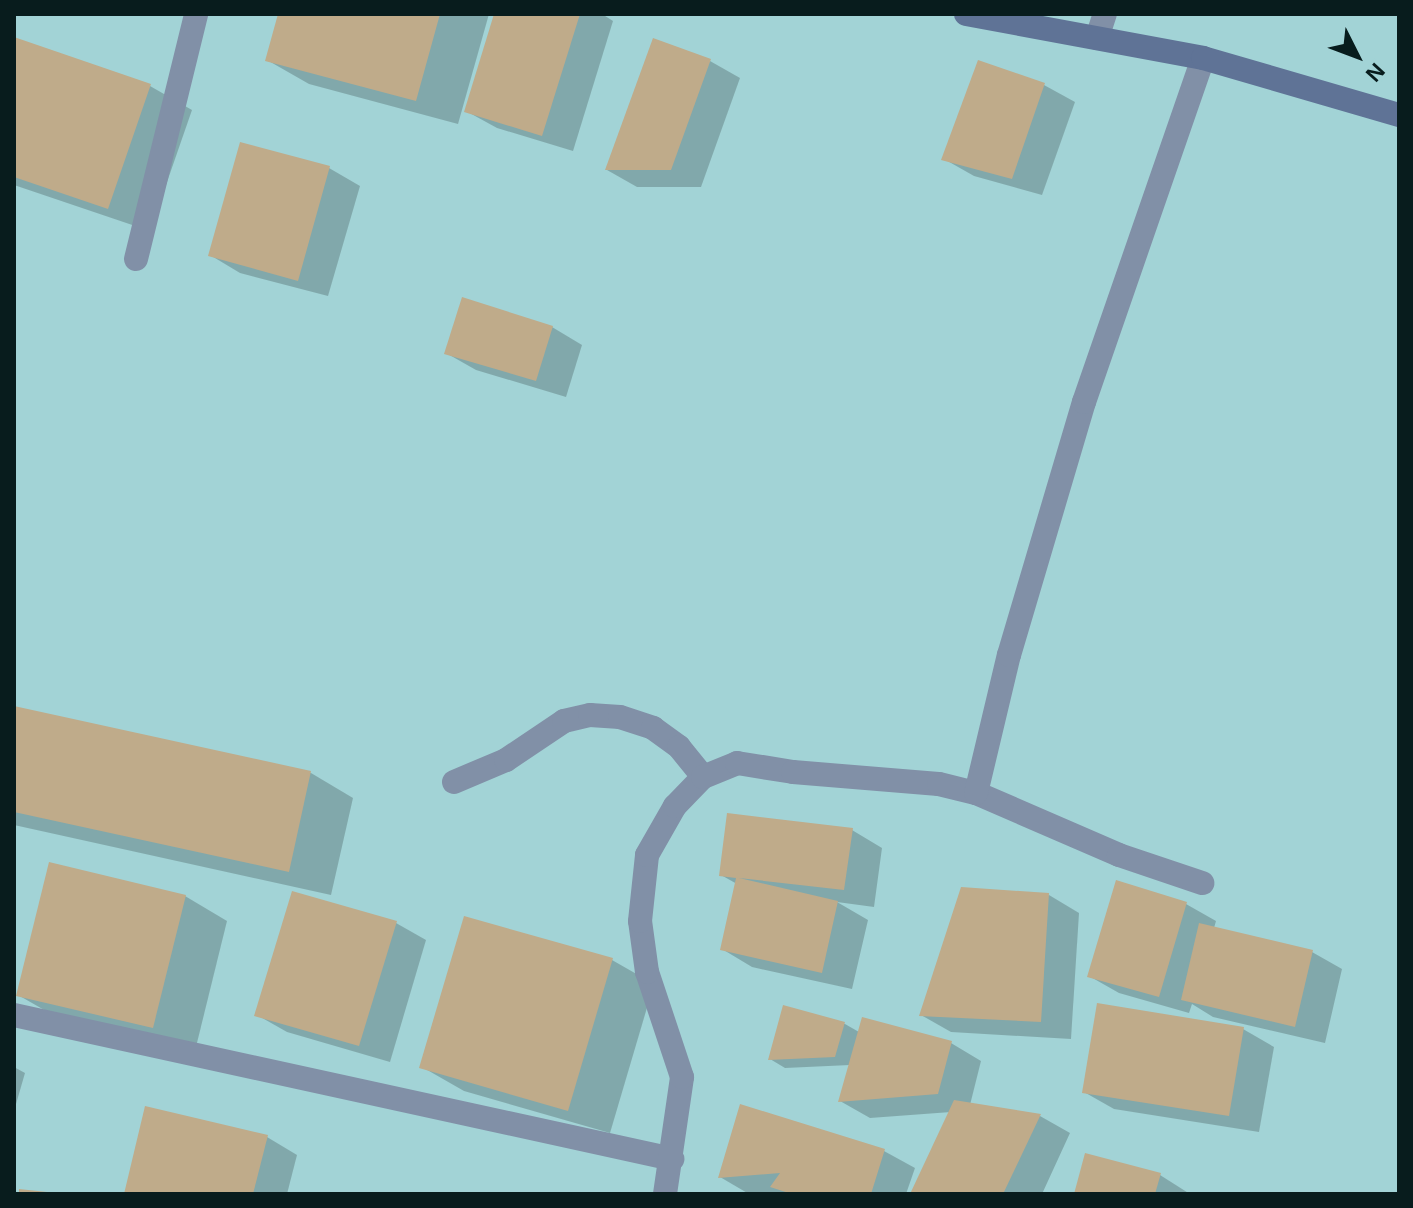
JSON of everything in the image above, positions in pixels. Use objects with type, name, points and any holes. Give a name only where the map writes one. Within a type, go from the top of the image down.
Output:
[{"type":"street","points":[[136,259],[196,14]]},
{"type":"street","points":[[966,14],[1203,58],[1399,115]]},
{"type":"street","points":[[1097,38],[1105,14]]},
{"type":"street","points":[[976,793],[1009,655],[1084,402],[1203,58]]},
{"type":"street","points":[[454,782],[506,760],[564,721],[590,715],[620,717],[653,728],[679,747],[703,777]]},
{"type":"street","points":[[665,1194],[682,1077],[647,972],[640,921],[647,855],[675,806],[703,777],[737,763],[793,772],[939,784],[976,793],[1119,855],[1202,883]]},
{"type":"street","points":[[14,1015],[672,1159]]},
{"type":"building","points":[[278,14],[440,14],[416,101],[265,61]]},
{"type":"building","points":[[494,14],[580,14],[542,136],[464,112]]},
{"type":"building","points":[[14,37],[151,84],[108,209],[14,177]]},
{"type":"building","points":[[653,38],[711,59],[671,170],[605,170]]},
{"type":"building","points":[[978,60],[1045,83],[1012,179],[941,160]]},
{"type":"building","points":[[240,142],[330,166],[298,281],[208,256]]},
{"type":"building","points":[[462,297],[553,326],[536,381],[444,354]]},
{"type":"building","points":[[14,706],[311,771],[289,872],[14,812]]},
{"type":"building","points":[[727,813],[853,828],[844,890],[739,878],[838,901],[822,973],[720,950],[736,878],[719,876]]},
{"type":"building","points":[[49,862],[186,895],[153,1028],[16,996]]},
{"type":"building","points":[[1116,880],[1187,902],[1159,997],[1087,977]]},
{"type":"building","points":[[961,887],[1049,893],[1041,1022],[919,1016]]},
{"type":"building","points":[[292,891],[397,921],[359,1046],[254,1016]]},
{"type":"building","points":[[464,916],[613,958],[568,1111],[419,1068]]},
{"type":"building","points":[[1199,923],[1313,950],[1295,1027],[1181,1000]]},
{"type":"building","points":[[1097,1003],[1244,1027],[1229,1116],[1082,1093]]},
{"type":"building","points":[[783,1005],[845,1022],[835,1057],[768,1060]]},
{"type":"building","points":[[862,1017],[952,1041],[938,1094],[838,1102]]},
{"type":"building","points":[[954,1100],[1041,1114],[1003,1194],[910,1194]]},
{"type":"building","points":[[740,1104],[885,1149],[871,1194],[792,1194],[770,1187],[780,1173],[718,1178]]},
{"type":"building","points":[[145,1106],[268,1135],[253,1194],[124,1194]]},
{"type":"building","points":[[1085,1153],[1161,1173],[1155,1194],[1074,1194]]},
{"type":"building","points":[[19,1189],[47,1192],[47,1194],[19,1194]]}]
